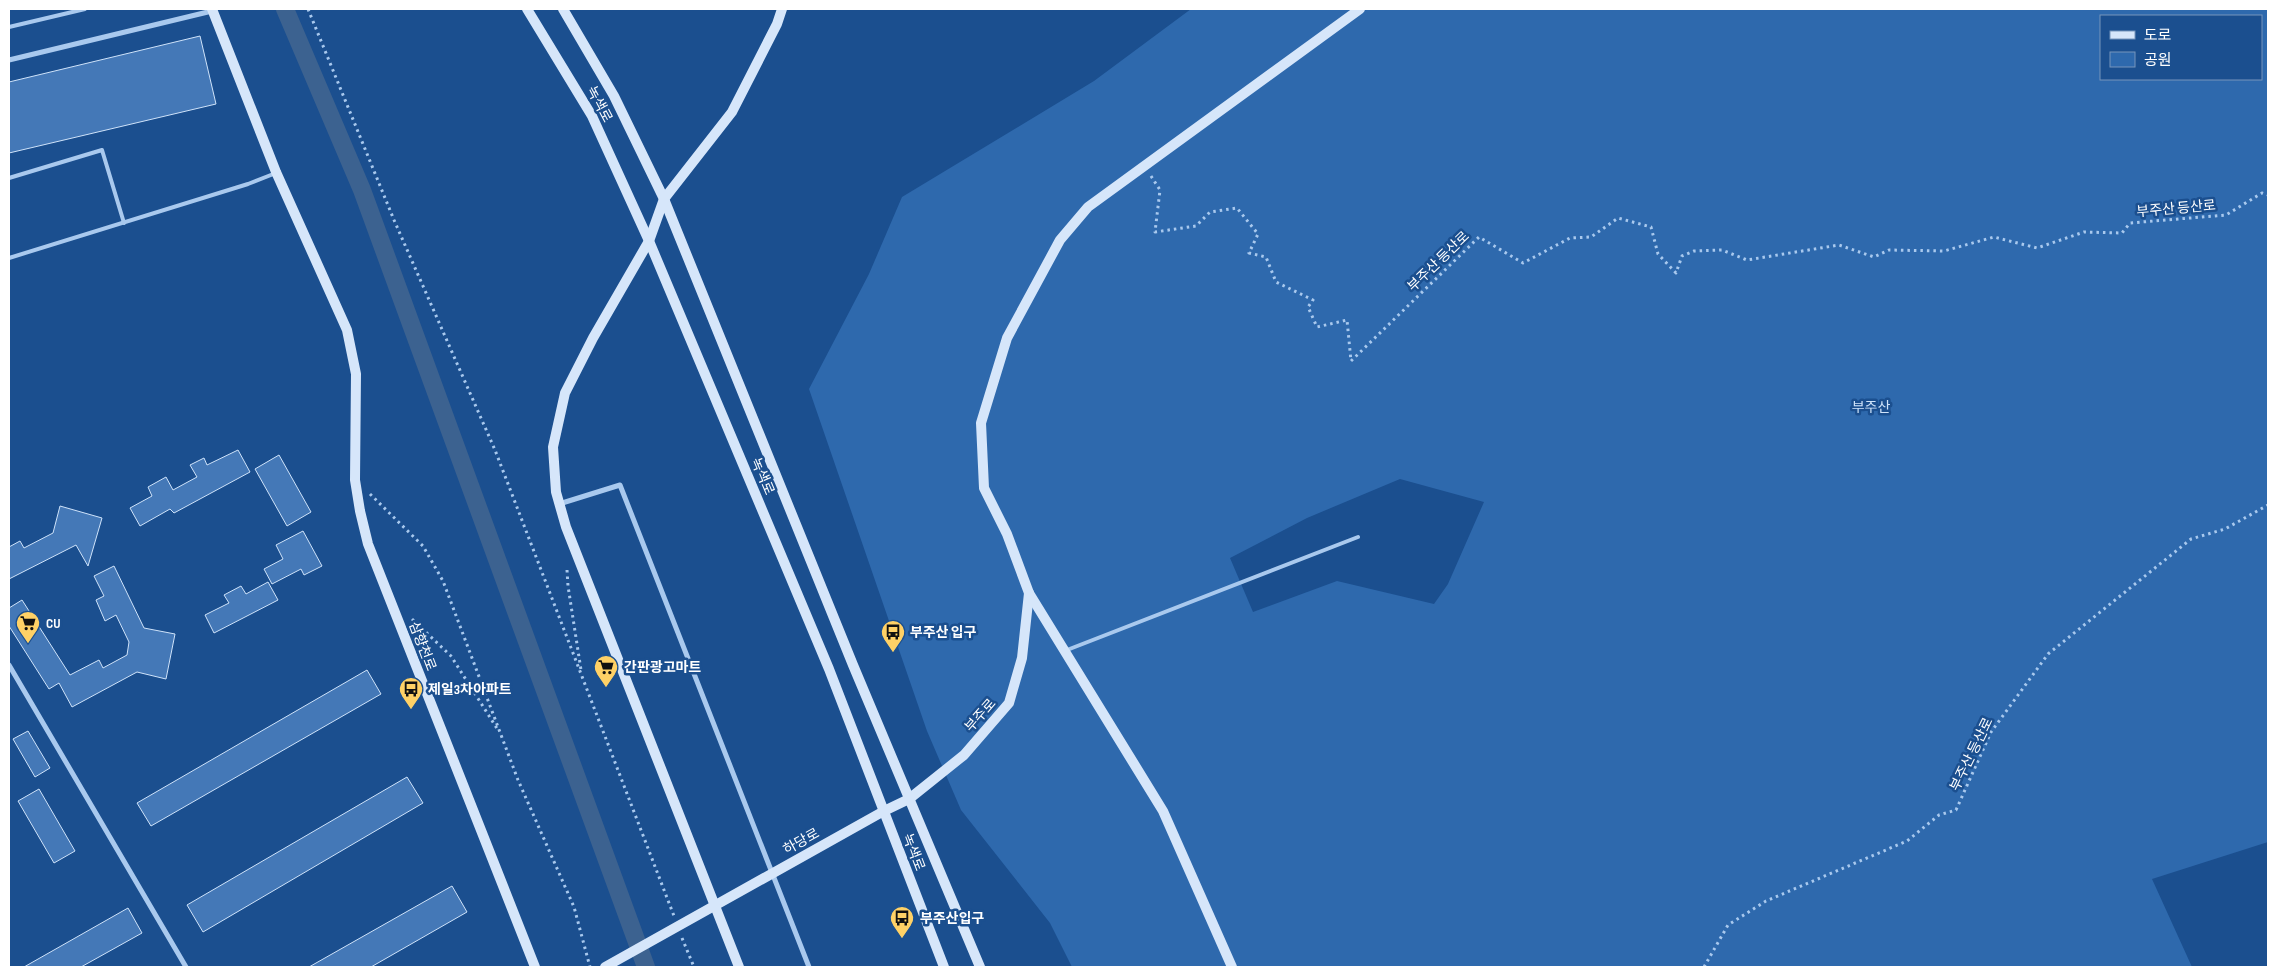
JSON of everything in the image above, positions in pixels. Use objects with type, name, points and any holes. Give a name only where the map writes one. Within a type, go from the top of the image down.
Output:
[{"type":"street","name":"녹색로","points":[[527,9],[592,116],[649,241],[829,669],[944,967]]},
{"type":"street","name":"녹색로","points":[[563,9],[614,96],[664,199],[909,799],[980,967]]},
{"type":"street","points":[[739,967],[712,906],[577,554],[556,492],[552,447],[565,393],[593,338],[649,241],[664,199],[732,112],[773,33],[782,9]]},
{"type":"street","points":[[1232,967],[1163,811],[1029,593],[1007,534],[984,488],[981,422],[1007,338],[1060,240],[1088,208],[1360,9]]},
{"type":"street","points":[[9,60],[212,10]]},
{"type":"street","name":"삼향천로","points":[[212,10],[276,172],[347,330],[356,374],[356,480],[360,512],[368,544],[535,967]]},
{"type":"street","points":[[560,504],[620,484],[809,967]]},
{"type":"street","name":"부주로","points":[[909,799],[964,755],[1009,703],[1022,658],[1029,593]]},
{"type":"street","points":[[9,664],[186,967]]},
{"type":"street","name":"하당로","points":[[605,967],[712,906],[909,799]]},
{"type":"lane","points":[[9,27],[85,9]]},
{"type":"lane","points":[[9,178],[102,150],[124,223]]},
{"type":"lane","points":[[9,258],[248,184],[276,172]]},
{"type":"lane","points":[[1065,651],[1358,537]]},
{"type":"path","points":[[308,9],[394,220],[495,450],[677,923]]},
{"type":"path","name":"부주산 등산로","points":[[1146,167],[1160,190],[1155,232],[1196,226],[1210,212],[1237,208],[1258,234],[1249,253],[1266,257],[1276,282],[1314,300],[1308,307],[1317,328],[1347,320],[1351,361],[1479,237],[1523,263],[1570,238],[1591,238],[1618,218],[1651,227],[1658,254],[1676,273],[1682,256],[1694,252],[1722,250],[1747,260],[1838,245],[1874,257],[1889,250],[1944,251],[1994,237],[2037,248],[2084,232],[2122,233],[2130,223],[2226,215],[2262,193],[2268,195]]},
{"type":"path","points":[[356,480],[423,546],[443,581],[518,780],[574,907],[590,967]]},
{"type":"path","name":"부주산 등산로","points":[[1704,967],[1728,924],[1766,901],[1908,841],[1939,815],[1956,810],[1991,732],[2048,654],[2191,539],[2225,529],[2268,505]]},
{"type":"path","points":[[567,566],[568,586],[582,678]]},
{"type":"path","points":[[410,618],[451,656],[502,736]]},
{"type":"path","points":[[680,932],[694,967]]},
{"type":"green space","name":"부주산","points":[[1191,9],[2268,9],[2268,842],[2152,879],[2192,967],[1072,967],[1050,923],[961,810],[927,731],[809,389],[869,274],[902,197],[1094,81]],"holes":[[[1400,479],[1484,502],[1448,584],[1434,604],[1337,581],[1253,612],[1230,558],[1307,518]]]},
{"type":"building","points":[[200,36],[216,104],[9,153],[9,82]]},
{"type":"building","points":[[238,450],[250,472],[174,513],[170,509],[140,526],[130,508],[152,496],[148,487],[166,477],[173,490],[197,477],[190,465],[204,458],[207,465]]},
{"type":"building","points":[[279,455],[311,512],[287,526],[255,469]]},
{"type":"building","points":[[60,506],[102,518],[88,566],[76,545],[9,579],[9,547],[20,541],[24,548],[53,533]]},
{"type":"building","points":[[303,531],[322,566],[304,575],[301,569],[272,584],[264,569],[283,559],[276,545]]},
{"type":"building","points":[[114,566],[144,628],[175,634],[166,679],[137,672],[72,707],[59,683],[49,689],[9,626],[9,608],[22,600],[70,675],[99,660],[103,668],[127,655],[129,642],[116,615],[105,621],[96,600],[104,596],[94,576]]},
{"type":"building","points":[[268,582],[278,600],[214,633],[205,615],[229,603],[224,595],[241,586],[246,594]]},
{"type":"building","points":[[367,670],[381,694],[151,826],[137,803]]},
{"type":"building","points":[[28,731],[50,768],[35,777],[13,739]]},
{"type":"building","points":[[407,777],[423,803],[203,932],[187,905]]},
{"type":"building","points":[[39,789],[75,851],[54,863],[18,801]]},
{"type":"building","points":[[452,886],[467,912],[371,967],[309,967]]},
{"type":"building","points":[[128,908],[142,933],[81,967],[24,967]]},
{"type":"waterway","points":[[285,9],[362,190],[646,967]]},
{"type":"place","name":"CU","points":[[28,644]]},
{"type":"place","name":"부주산 입구","points":[[893,653]]},
{"type":"place","name":"간판광고마트","points":[[606,688]]},
{"type":"place","name":"제일3차아파트","points":[[411,710]]},
{"type":"place","name":"부주산입구","points":[[902,939]]}]
